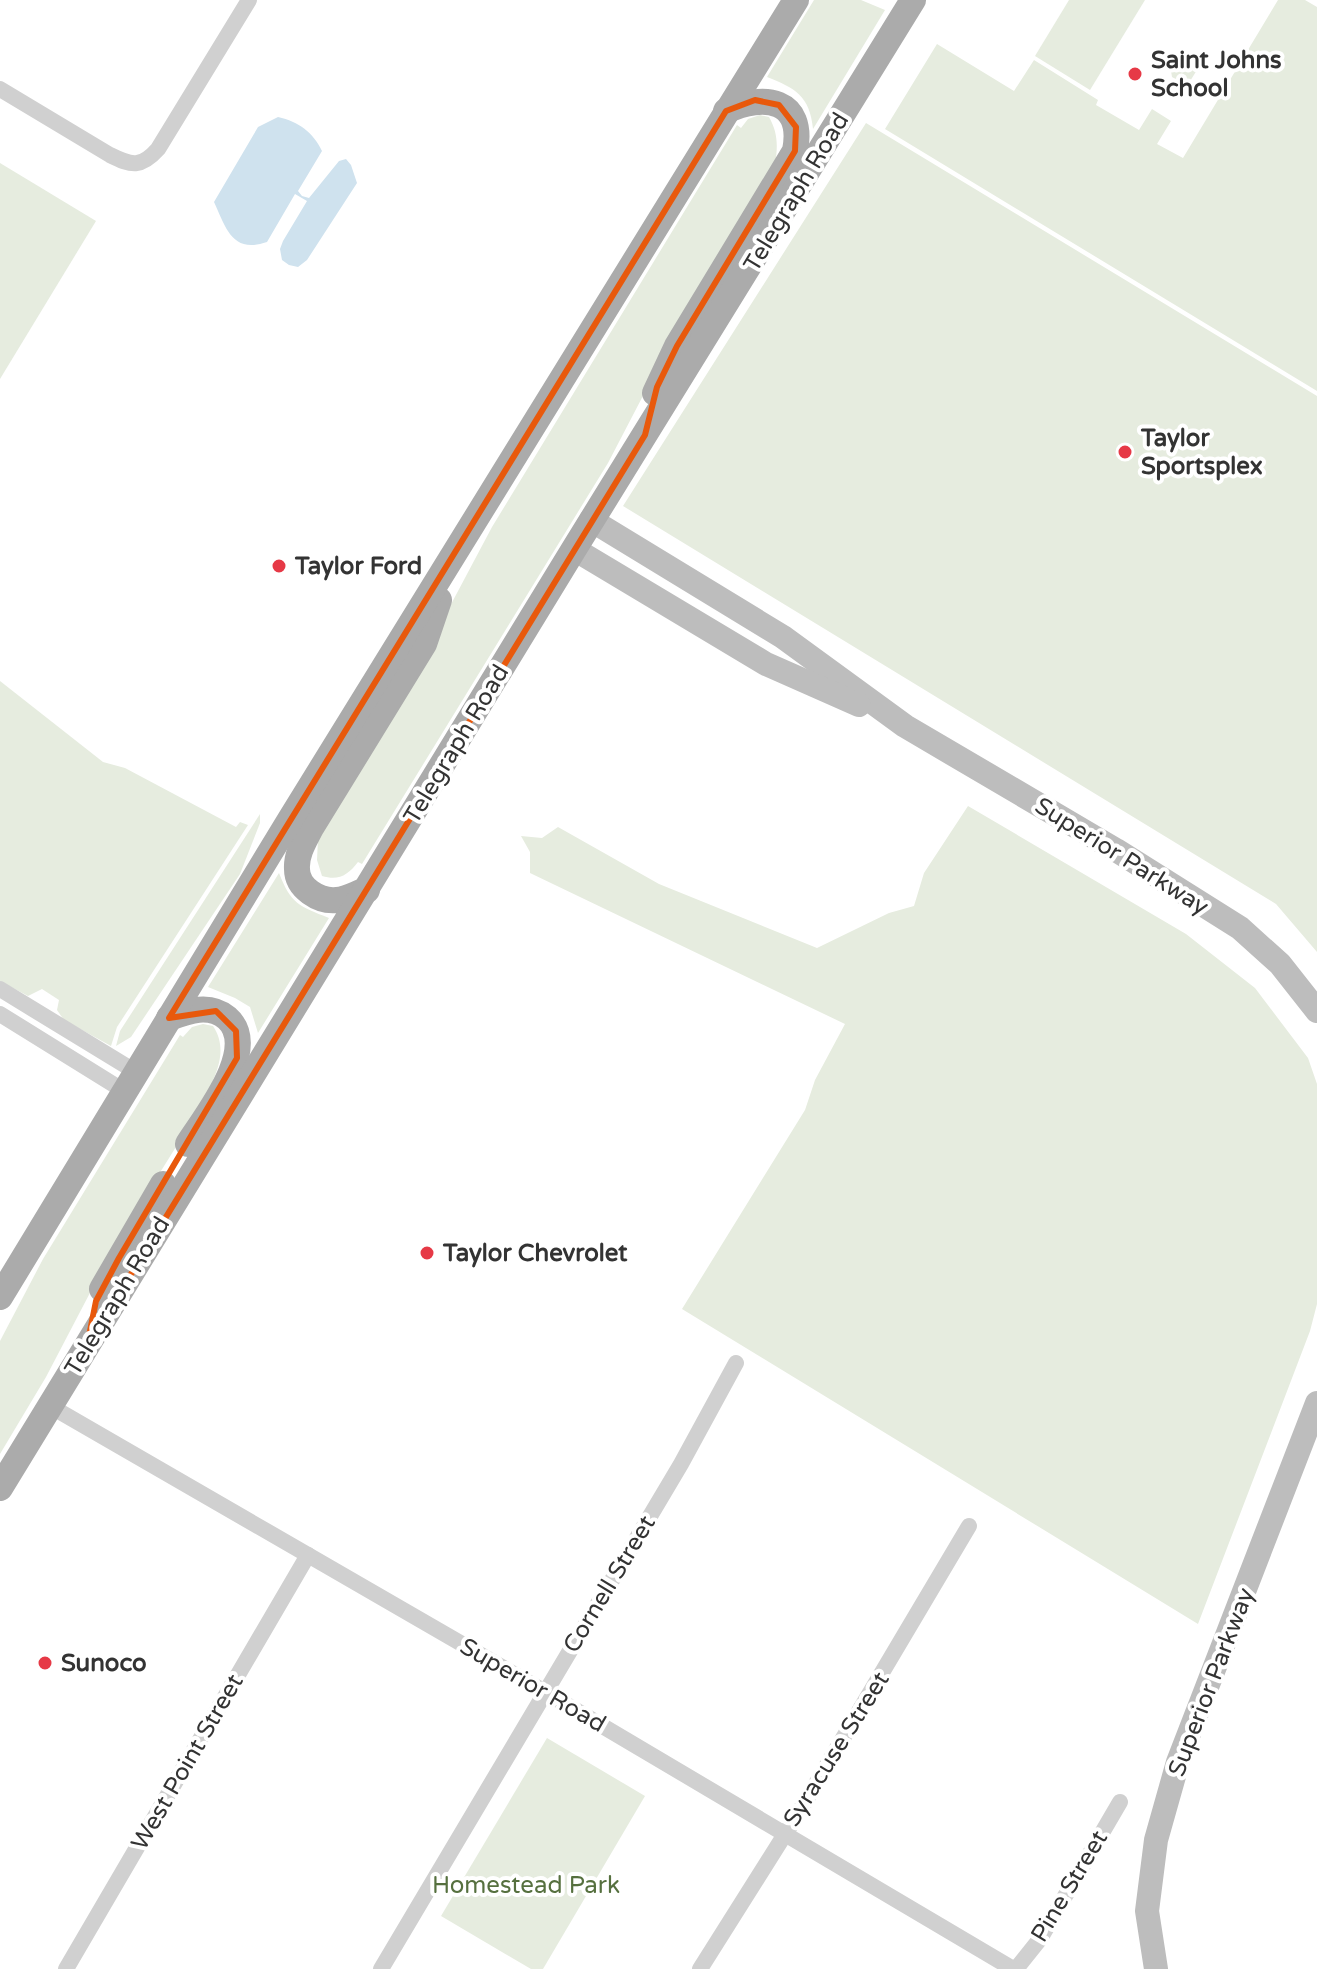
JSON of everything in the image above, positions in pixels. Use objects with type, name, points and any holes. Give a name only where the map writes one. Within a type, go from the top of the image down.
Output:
[{"type":"main road","points":[[0,1297],[796,0]]},
{"type":"main road","name":"Telegraph Road","points":[[0,1488],[591,520],[913,0]]},
{"type":"main road","points":[[645,435],[657,387],[677,346],[795,151],[796,127],[789,113],[779,105],[769,100],[755,100],[726,111]]},
{"type":"main road","name":"Superior Parkway","points":[[591,520],[783,637],[905,726],[1116,850],[1240,928],[1280,964],[1317,1011]]},
{"type":"main road","name":"Superior Parkway","points":[[574,549],[766,664],[905,726]]},
{"type":"main road","points":[[367,890],[340,900],[327,900],[314,895],[299,877],[300,851],[424,644],[454,555]]},
{"type":"main road","points":[[87,1346],[96,1301],[107,1279],[228,1080],[237,1058],[239,1044],[236,1031],[229,1020],[216,1011],[201,1009],[169,1018]]},
{"type":"main road","name":"Superior Parkway","points":[[1156,1969],[1147,1911],[1156,1840],[1178,1762],[1317,1403]]},
{"type":"street","points":[[0,89],[110,155],[123,162],[138,164],[148,160],[158,149],[249,0]]},
{"type":"street","points":[[0,989],[130,1082]]},
{"type":"street","points":[[0,1014],[130,1082]]},
{"type":"street","name":"Cornell Street","points":[[381,1969],[681,1464],[736,1363]]},
{"type":"street","name":"Superior Road","points":[[50,1406],[545,1692],[1014,1969]]},
{"type":"street","name":"Syracuse Street","points":[[700,1969],[804,1804],[969,1526]]},
{"type":"street","name":"West Point Street","points":[[66,1969],[308,1555]]},
{"type":"street","name":"Pine Street","points":[[1014,1969],[1040,1939],[1120,1802]]},
{"type":"highlighted area","points":[[755,100],[779,105],[796,127],[795,151],[677,346],[657,387],[645,435],[87,1346],[96,1301],[237,1058],[236,1031],[216,1011],[169,1018],[726,111]]},
{"type":"green space","points":[[814,0],[861,0],[885,10],[813,129],[805,101],[786,85],[767,77]]},
{"type":"green space","points":[[1069,0],[1145,0],[1090,90],[1035,56]]},
{"type":"green space","points":[[1278,0],[1305,0],[1317,7],[1317,391],[885,129],[937,44],[1014,91],[1034,60],[1098,100],[1096,105],[1139,130],[1152,109],[1171,121],[1157,144],[1183,158]]},
{"type":"green space","points":[[1182,54],[1194,60],[1197,70],[1187,86],[1172,77],[1171,71]]},
{"type":"green space","points":[[760,115],[769,117],[776,134],[775,165],[671,342],[608,463],[362,864],[358,862],[338,877],[322,876],[317,860],[318,839],[492,527],[737,125],[741,128],[748,119]]},
{"type":"green space","points":[[866,123],[1317,396],[1317,952],[1276,904],[623,506]]},
{"type":"green space","points":[[0,163],[96,221],[0,379]]},
{"type":"green space","points":[[0,681],[103,762],[125,768],[236,827],[240,822],[248,825],[117,1027],[111,1046],[64,1020],[57,1010],[59,1000],[42,989],[28,996],[0,981]]},
{"type":"green space","points":[[968,806],[1186,934],[1255,988],[1308,1058],[1317,1084],[1317,1304],[1310,1331],[1198,1624],[682,1309],[805,1110],[815,1080],[845,1024],[530,873],[530,852],[521,836],[542,838],[558,827],[659,884],[817,948],[889,913],[914,906],[924,873]]},
{"type":"green space","points":[[260,814],[260,823],[240,874],[131,1037],[116,1046],[120,1031]]},
{"type":"green space","points":[[279,873],[297,903],[329,918],[258,1033],[250,1007],[208,987]]},
{"type":"green space","points":[[203,1024],[213,1026],[219,1040],[218,1068],[212,1082],[215,1084],[115,1245],[46,1377],[0,1454],[0,1341],[43,1259],[180,1035],[183,1037],[192,1027]]},
{"type":"green space","name":"Homestead Park","points":[[547,1738],[645,1796],[543,1969],[531,1969],[441,1916]]},
{"type":"water","points":[[278,117],[304,129],[322,151],[298,191],[302,196],[309,198],[339,161],[346,159],[357,183],[307,260],[298,267],[282,260],[280,249],[307,201],[295,194],[267,242],[255,245],[238,241],[232,236],[214,202],[258,127]]},
{"type":"place","name":"Saint Johns School","points":[[1135,74]]},
{"type":"place","name":"Taylor Sportsplex","points":[[1125,452]]},
{"type":"place","name":"Taylor Ford","points":[[279,566]]},
{"type":"place","name":"Taylor Chevrolet","points":[[427,1253]]},
{"type":"place","name":"Sunoco","points":[[45,1663]]}]
